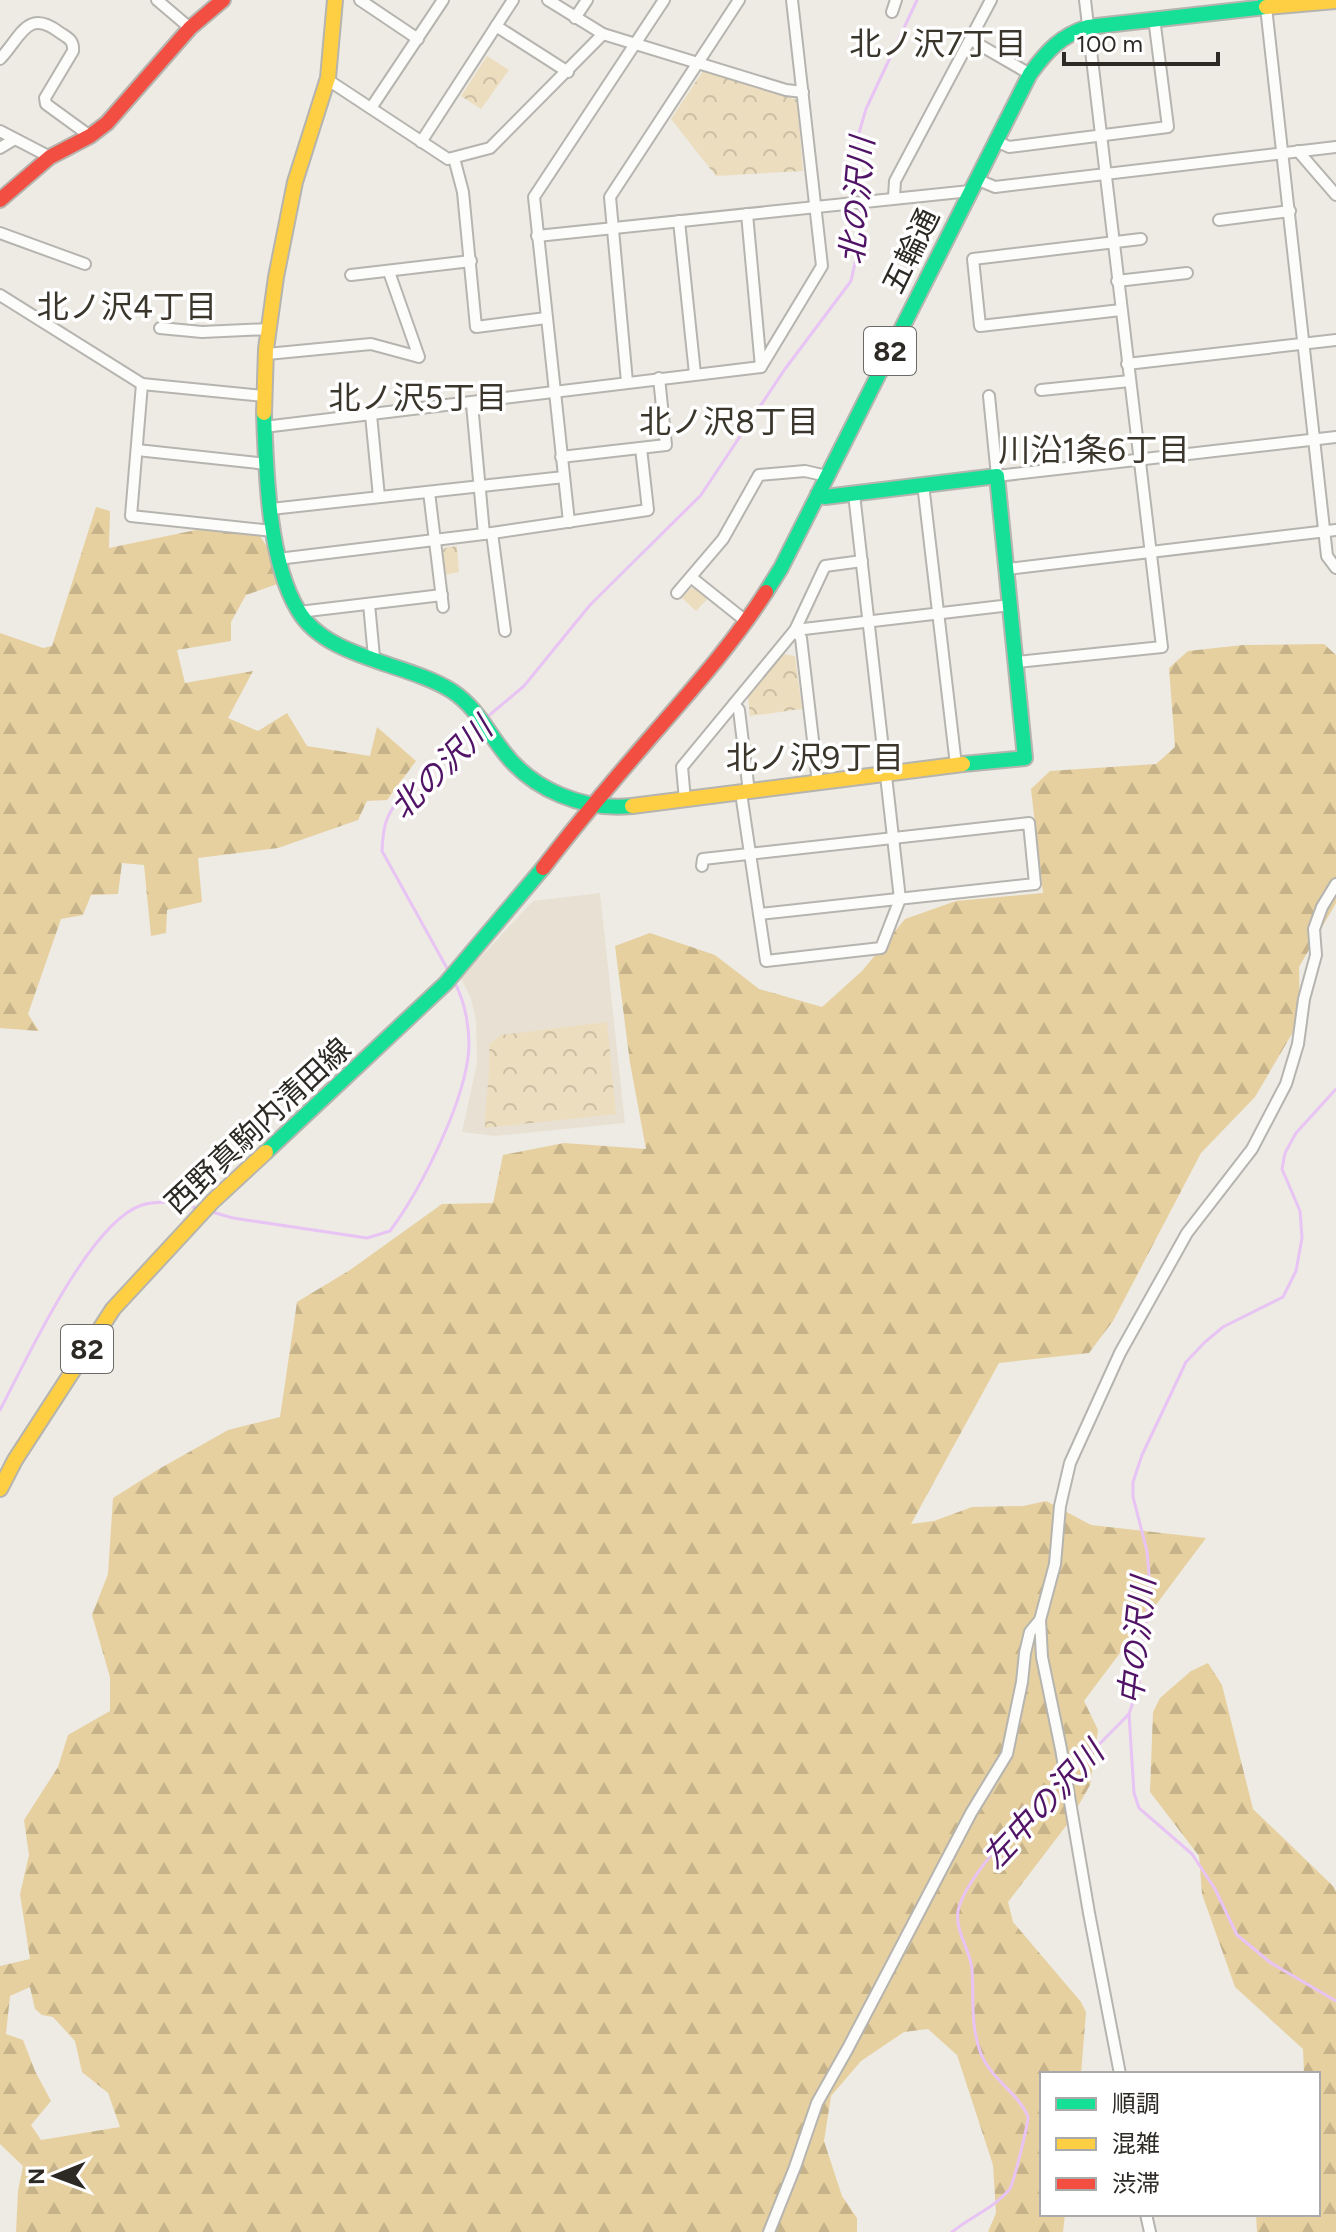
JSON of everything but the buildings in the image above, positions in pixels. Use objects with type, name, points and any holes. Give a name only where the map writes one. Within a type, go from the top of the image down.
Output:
[{"type":"street","points":[[157,0],[190,28]]},
{"type":"street","points":[[0,200],[50,157],[90,136],[107,123],[190,28],[223,0]]},
{"type":"street","points":[[335,0],[328,80],[296,180],[269,329],[264,427],[278,559],[299,612],[309,627],[328,639],[442,685],[478,710],[513,765],[538,787],[568,800],[613,808],[745,793],[884,772],[1025,758],[989,396]]},
{"type":"street","points":[[371,108],[443,0]]},
{"type":"street","points":[[421,142],[513,0]]},
{"type":"street","points":[[548,0],[603,34],[786,90],[803,92]]},
{"type":"street","points":[[575,18],[587,0]]},
{"type":"street","points":[[569,522],[534,197],[664,0]]},
{"type":"street","points":[[627,382],[610,197],[739,0]]},
{"type":"street","points":[[761,367],[822,266],[792,0]]},
{"type":"street","points":[[892,12],[896,0]]},
{"type":"street","points":[[894,197],[895,181],[991,0]]},
{"type":"street","points":[[1017,662],[1162,647],[1085,0]]},
{"type":"street","name":"五輪通","points":[[580,821],[747,622],[781,568],[1030,74],[1048,49],[1069,33],[1088,27],[1266,3],[1336,1]]},
{"type":"street","points":[[367,2],[418,39]]},
{"type":"street","points":[[1266,3],[1304,343],[1331,530],[1327,556],[1336,568]]},
{"type":"street","points":[[996,141],[1009,147],[1168,127],[1154,18]]},
{"type":"street","points":[[0,59],[30,23],[38,20],[47,22],[71,40],[73,51],[45,98],[48,108],[90,136]]},
{"type":"street","points":[[496,26],[568,72]]},
{"type":"street","points":[[328,80],[448,159],[454,158],[490,148],[603,34]]},
{"type":"street","points":[[971,40],[1030,74]]},
{"type":"street","points":[[0,131],[50,157]]},
{"type":"street","points":[[0,148],[15,139]]},
{"type":"street","points":[[537,236],[817,207],[973,185],[995,187],[1336,147]]},
{"type":"street","points":[[1298,151],[1336,195]]},
{"type":"street","points":[[454,158],[463,192],[476,327],[546,318]]},
{"type":"street","points":[[1219,220],[1290,211]]},
{"type":"street","points":[[747,214],[761,367]]},
{"type":"street","points":[[679,221],[695,374]]},
{"type":"street","points":[[0,233],[85,264]]},
{"type":"street","points":[[1121,310],[980,326],[973,259],[1141,239]]},
{"type":"street","points":[[351,275],[471,261]]},
{"type":"street","points":[[267,354],[371,344],[419,357],[389,272]]},
{"type":"street","points":[[1117,281],[1187,273]]},
{"type":"street","points":[[0,295],[142,384],[264,396]]},
{"type":"street","points":[[160,328],[202,332],[269,329]]},
{"type":"street","points":[[1127,364],[1336,340]]},
{"type":"street","points":[[264,427],[761,367]]},
{"type":"street","points":[[561,457],[666,445],[659,378]]},
{"type":"street","points":[[1041,390],[1130,381]]},
{"type":"street","points":[[142,384],[131,516],[273,531]]},
{"type":"street","points":[[472,404],[480,486],[505,631]]},
{"type":"street","points":[[371,415],[379,497]]},
{"type":"street","points":[[818,494],[825,497],[854,494],[1336,437]]},
{"type":"street","points":[[278,559],[488,534],[648,510],[641,448]]},
{"type":"street","points":[[137,450],[267,464]]},
{"type":"street","points":[[677,593],[723,539],[759,475],[805,471],[827,476]]},
{"type":"street","points":[[271,509],[564,477]]},
{"type":"street","points":[[923,484],[956,765]]},
{"type":"street","points":[[429,492],[443,607]]},
{"type":"street","points":[[734,704],[739,710],[750,855],[766,961],[881,948],[900,899],[854,494]]},
{"type":"street","points":[[1007,569],[1331,530]]},
{"type":"street","points":[[685,800],[682,767],[795,630],[825,566],[862,561]]},
{"type":"street","points":[[692,578],[747,622]]},
{"type":"street","points":[[299,612],[442,595]]},
{"type":"street","points":[[369,604],[374,657]]},
{"type":"street","points":[[795,630],[1011,605]]},
{"type":"street","points":[[795,630],[801,638],[818,783]]},
{"type":"street","name":"西野真駒内清田線","points":[[0,1489],[15,1460],[113,1309],[213,1201],[446,983],[511,909],[580,821]]},
{"type":"street","points":[[702,866],[703,859],[1029,823],[1035,884],[759,914]]},
{"type":"street","points":[[1120,2072],[1042,1657],[1040,1620],[1055,1564],[1060,1506],[1070,1463],[1120,1353],[1187,1233],[1252,1149],[1286,1084],[1298,1044],[1304,999],[1316,955],[1314,929],[1322,907],[1336,884]]},
{"type":"street","points":[[769,2232],[817,2103],[863,2022],[971,1813],[1007,1754],[1014,1731],[1030,1632],[1040,1620]]},
{"type":"shaded area","points":[[600,893],[625,1123],[495,1136],[462,1132],[477,1063],[476,1021],[471,999],[461,978],[533,901]]},
{"type":"green space","points":[[487,56],[509,70],[481,109],[461,96]]},
{"type":"green space","points":[[712,70],[797,100],[803,171],[716,176],[671,119],[703,71]]},
{"type":"green space","points":[[96,507],[110,511],[109,548],[196,530],[258,533],[268,548],[280,583],[246,595],[231,622],[231,641],[177,650],[185,683],[253,671],[228,718],[258,731],[287,713],[307,746],[370,756],[377,727],[416,761],[387,800],[367,801],[358,820],[278,848],[198,858],[202,902],[167,910],[166,933],[151,936],[144,865],[122,863],[118,894],[91,895],[83,915],[61,919],[28,1014],[39,1031],[0,1028],[0,633],[43,648],[52,646]]},
{"type":"green space","points":[[457,546],[459,572],[445,575],[442,551]]},
{"type":"green space","points":[[691,588],[707,599],[696,611],[682,598]]},
{"type":"green space","points":[[1324,644],[1336,655],[1336,903],[1299,967],[1300,1020],[1255,1097],[1201,1153],[1113,1321],[1089,1353],[999,1363],[911,1524],[934,1521],[972,1507],[1023,1506],[1046,1501],[1091,1525],[1206,1538],[1084,1701],[1098,1730],[1090,1785],[1069,1822],[1008,1902],[1013,1922],[1081,2002],[1086,2012],[1081,2072],[1040,2072],[1040,2216],[1065,2216],[1063,2232],[988,2232],[996,2213],[993,2165],[957,2055],[928,2029],[904,2032],[861,2061],[831,2096],[824,2141],[842,2196],[857,2218],[857,2232],[16,2232],[23,2166],[0,2144],[0,1966],[30,1959],[20,1894],[29,1855],[24,1820],[58,1767],[68,1735],[110,1711],[110,1677],[92,1615],[108,1574],[113,1498],[228,1430],[280,1417],[297,1302],[350,1270],[442,1204],[493,1203],[503,1155],[564,1143],[646,1149],[630,1063],[615,946],[650,933],[715,955],[759,989],[822,1007],[862,971],[905,919],[956,901],[1043,893],[1031,789],[1050,771],[1156,764],[1175,747],[1169,668],[1188,651],[1243,645]],"holes":[[[30,1987],[35,2009],[42,2015],[53,2017],[75,2041],[82,2072],[108,2093],[120,2127],[41,2140],[31,2125],[51,2101],[23,2040],[6,2034],[10,1996]]]},
{"type":"green space","points":[[783,654],[795,656],[802,709],[750,716],[748,697]]},
{"type":"green space","points":[[607,1022],[616,1114],[485,1128],[489,1045],[501,1035]]},
{"type":"green space","points":[[1208,1663],[1222,1685],[1253,1809],[1336,1892],[1336,2232],[1257,2232],[1256,2216],[1320,2216],[1320,2072],[1304,2072],[1303,2049],[1235,1987],[1202,1894],[1199,1856],[1150,1792],[1153,1712],[1160,1698],[1191,1671]]},
{"type":"waterway","name":"北の沢川","points":[[486,718],[524,686],[590,605],[701,495],[785,369],[851,281],[862,232],[857,173],[859,133],[866,109],[917,0]]},
{"type":"waterway","name":"北の沢川","points":[[448,970],[382,851],[384,832],[395,805],[481,723]]},
{"type":"waterway","name":"北の沢川","points":[[212,1212],[233,1218],[367,1238],[390,1231],[428,1168],[460,1091],[469,1046],[467,1021],[454,981]]},
{"type":"waterway","name":"中の沢川","points":[[1336,1089],[1296,1133],[1285,1153],[1282,1169],[1300,1211],[1302,1238],[1296,1271],[1283,1297],[1223,1327],[1186,1362],[1142,1455],[1133,1482],[1133,1497],[1147,1551],[1150,1586],[1139,1684],[1129,1714],[1134,1793],[1139,1808],[1192,1854],[1215,1889],[1237,1935],[1271,1963],[1336,2001]]},
{"type":"waterway","name":"北の沢川","points":[[0,1410],[42,1328],[101,1237],[122,1217],[142,1205],[169,1203],[197,1208]]},
{"type":"waterway","name":"左中の沢川","points":[[1070,1774],[1129,1714]]},
{"type":"waterway","name":"左中の沢川","points":[[952,2232],[1009,2190],[1028,2116],[981,2054],[974,2022],[972,1969],[959,1926],[958,1911],[963,1896],[987,1860],[1064,1779]]},
{"type":"traffic: fast","points":[[766,592],[781,568],[1030,74],[1042,58],[1062,40],[1088,27],[1266,7],[1265,0]]},
{"type":"traffic: fast","points":[[264,413],[270,514],[280,567],[298,610],[311,626],[347,650],[433,681],[452,691],[474,711],[515,765],[544,787],[596,805],[632,806]]},
{"type":"traffic: fast","points":[[818,494],[825,497],[997,476],[1025,758],[963,764]]},
{"type":"traffic: fast","points":[[266,1152],[446,983],[543,868]]},
{"type":"traffic: slow","points":[[264,413],[266,349],[276,277],[295,182],[328,78],[335,0]]},
{"type":"traffic: slow","points":[[1266,7],[1336,1]]},
{"type":"traffic: slow","points":[[632,806],[963,764]]},
{"type":"traffic: slow","points":[[0,1489],[15,1460],[113,1309],[213,1201],[266,1152]]},
{"type":"traffic: jam","points":[[0,200],[50,157],[90,136],[107,123],[190,28],[223,0]]},
{"type":"traffic: jam","points":[[543,868],[714,663],[766,592]]},
{"type":"district","name":"北ノ沢7丁目","points":[[938,44]]},
{"type":"district","name":"北ノ沢4丁目","points":[[127,307]]},
{"type":"district","name":"北ノ沢5丁目","points":[[418,398]]},
{"type":"district","name":"北ノ沢8丁目","points":[[729,422]]},
{"type":"district","name":"川沿1条6丁目","points":[[1094,450]]},
{"type":"district","name":"北ノ沢9丁目","points":[[815,758]]}]
